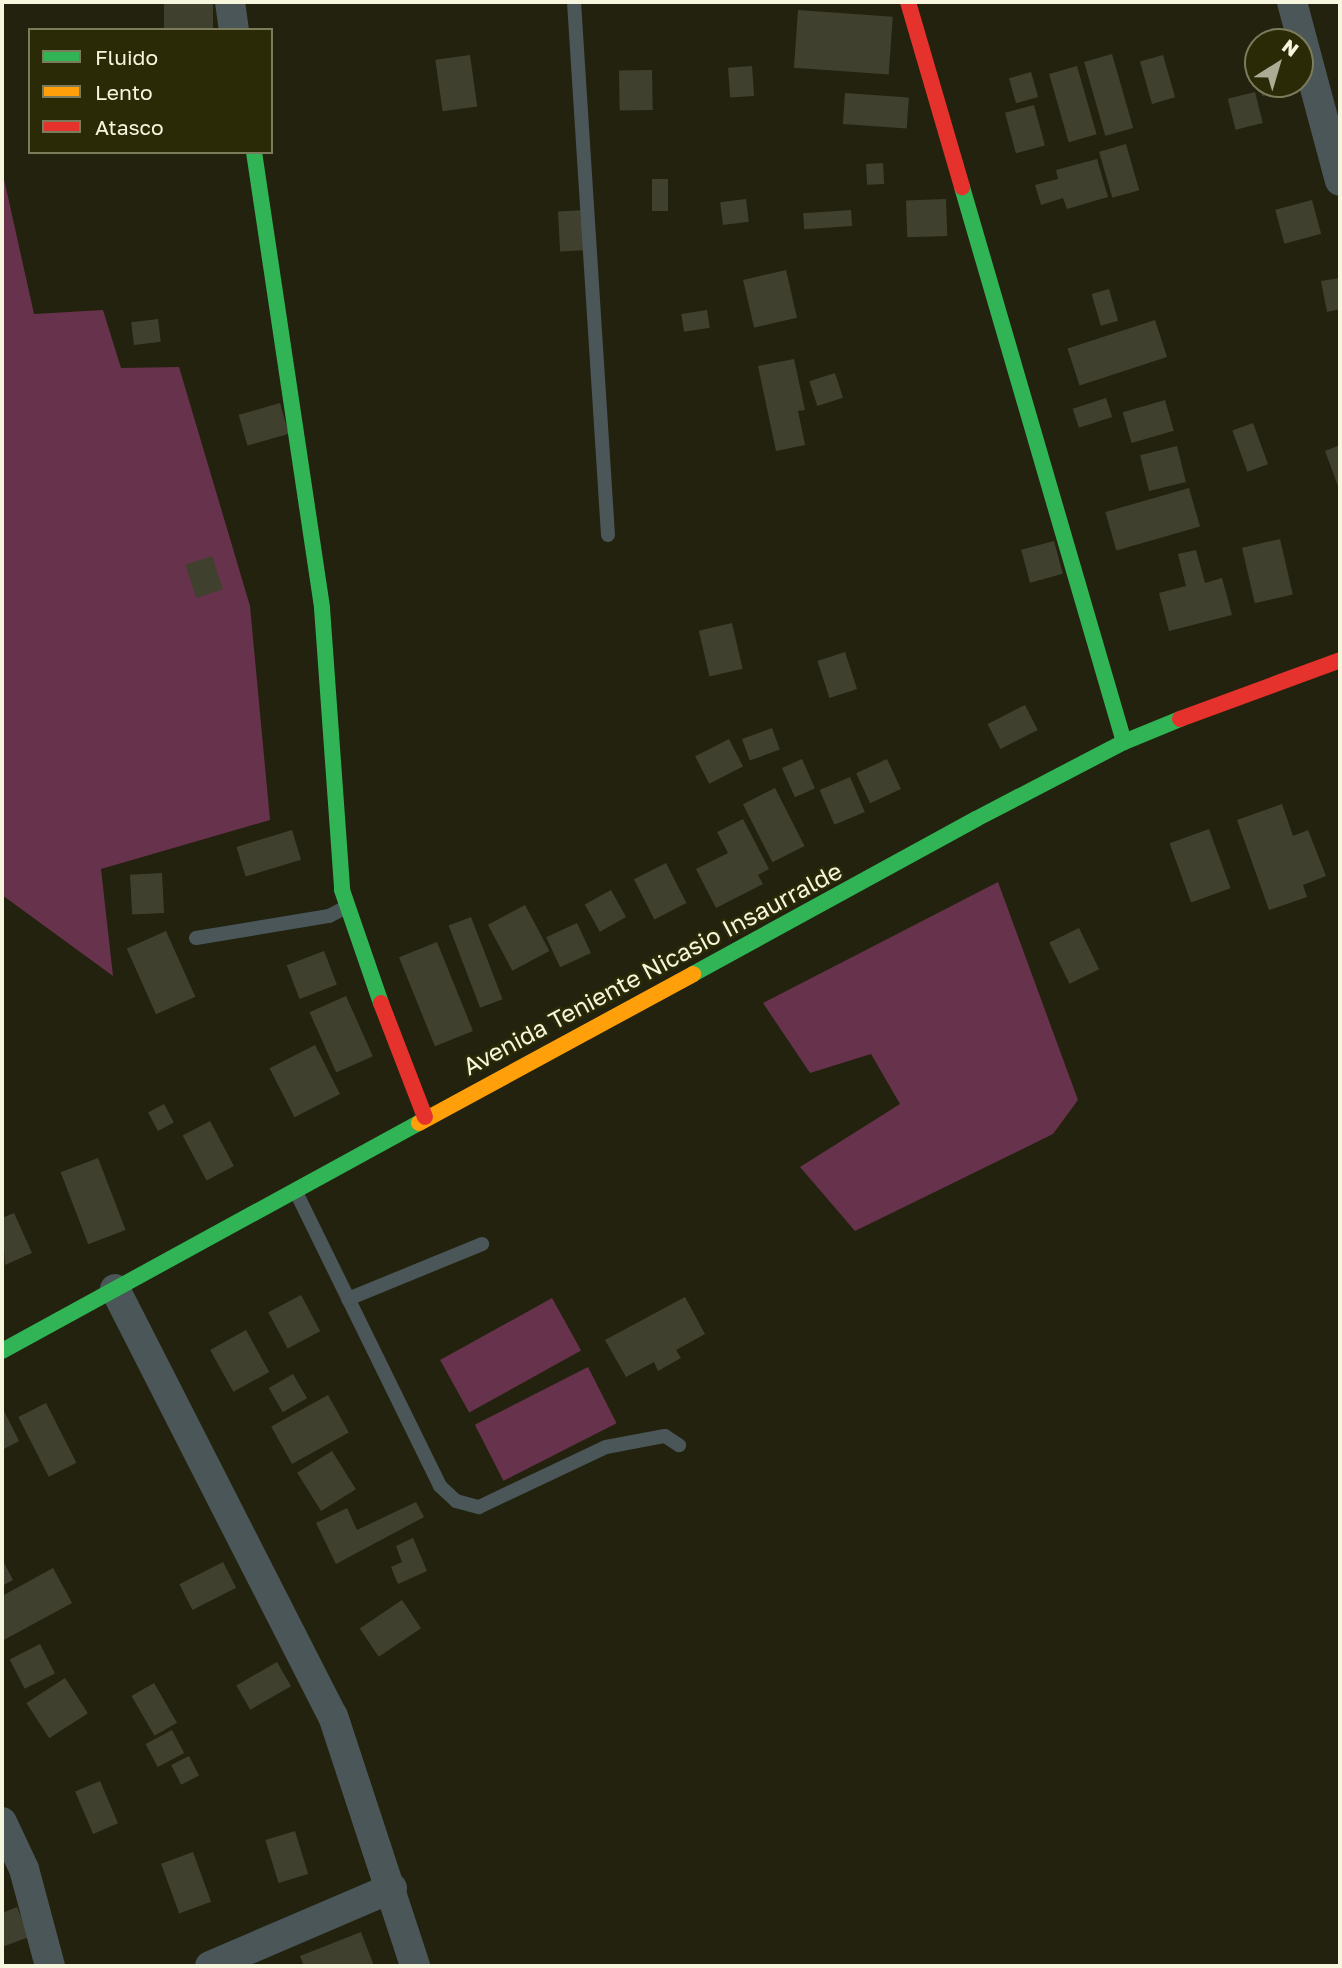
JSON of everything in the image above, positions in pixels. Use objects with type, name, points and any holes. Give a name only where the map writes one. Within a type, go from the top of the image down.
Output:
[{"type":"street","points":[[230,2],[234,28]]},
{"type":"street","points":[[908,2],[1124,742]]},
{"type":"street","points":[[1292,2],[1340,181]]},
{"type":"street","points":[[254,154],[321,608],[346,908],[425,1117]]},
{"type":"street","name":"Avenida Teniente Nicasio Insaurralde","points":[[2,1351],[294,1188],[1124,742],[1268,683],[1340,660]]},
{"type":"street","points":[[115,1289],[333,1716],[392,1888],[415,1966]]},
{"type":"street","points":[[2,1822],[24,1869],[50,1966]]},
{"type":"street","points":[[210,1966],[392,1888]]},
{"type":"lane","points":[[574,2],[608,535]]},
{"type":"lane","points":[[196,937],[329,916],[346,908]]},
{"type":"lane","points":[[294,1188],[440,1486],[456,1501],[479,1507],[606,1447],[665,1436],[679,1444]]},
{"type":"lane","points":[[348,1299],[482,1244]]},
{"type":"shaded area","points":[[2,170],[34,314],[103,310],[121,368],[179,367],[250,606],[270,820],[101,869],[113,976],[2,895]]},
{"type":"shaded area","points":[[998,882],[1078,1100],[1053,1134],[855,1231],[800,1167],[900,1104],[871,1054],[810,1073],[763,1003]]},
{"type":"shaded area","points":[[552,1298],[581,1350],[469,1413],[440,1360]]},
{"type":"shaded area","points":[[588,1367],[617,1423],[503,1481],[475,1425]]},
{"type":"building","points":[[164,2],[213,2],[213,28],[164,28]]},
{"type":"building","points":[[798,10],[893,17],[889,74],[794,68]]},
{"type":"building","points":[[1112,54],[1133,128],[1105,136],[1084,62]]},
{"type":"building","points":[[470,55],[477,106],[443,111],[435,60]]},
{"type":"building","points":[[1163,55],[1175,97],[1152,104],[1140,62]]},
{"type":"building","points":[[752,66],[754,96],[730,98],[728,68]]},
{"type":"building","points":[[1077,66],[1097,134],[1069,142],[1049,74]]},
{"type":"building","points":[[652,70],[653,110],[620,111],[619,71]]},
{"type":"building","points":[[1031,72],[1038,97],[1016,103],[1009,78]]},
{"type":"building","points":[[845,93],[909,97],[907,128],[843,124]]},
{"type":"building","points":[[1244,95],[1244,98],[1256,98],[1263,123],[1236,130],[1228,99]]},
{"type":"building","points":[[1034,105],[1045,146],[1016,153],[1005,113]]},
{"type":"building","points":[[1126,144],[1139,190],[1112,198],[1099,152]]},
{"type":"building","points":[[1097,159],[1108,197],[1067,209],[1063,198],[1041,205],[1035,185],[1058,179],[1056,170]]},
{"type":"building","points":[[883,163],[884,184],[867,185],[866,164]]},
{"type":"building","points":[[652,179],[668,179],[668,211],[652,211]]},
{"type":"building","points":[[746,199],[749,222],[723,225],[720,202]]},
{"type":"building","points":[[946,199],[947,236],[907,237],[906,200]]},
{"type":"building","points":[[1312,200],[1321,234],[1284,244],[1275,210]]},
{"type":"building","points":[[586,210],[588,250],[560,251],[558,211]]},
{"type":"building","points":[[851,210],[852,226],[804,229],[803,213]]},
{"type":"building","points":[[786,270],[797,318],[754,328],[743,280]]},
{"type":"building","points":[[1340,278],[1340,309],[1327,312],[1321,281]]},
{"type":"building","points":[[1109,289],[1118,321],[1101,326],[1092,294]]},
{"type":"building","points":[[707,310],[710,328],[684,332],[681,314]]},
{"type":"building","points":[[158,319],[161,342],[134,345],[131,322]]},
{"type":"building","points":[[1155,320],[1167,357],[1080,386],[1068,348]]},
{"type":"building","points":[[794,359],[805,410],[798,411],[805,445],[776,451],[758,366]]},
{"type":"building","points":[[835,373],[843,398],[817,406],[809,381]]},
{"type":"building","points":[[1106,398],[1112,417],[1079,428],[1073,409]]},
{"type":"building","points":[[1165,400],[1174,431],[1132,443],[1123,412]]},
{"type":"building","points":[[280,403],[289,434],[247,446],[239,415]]},
{"type":"building","points":[[1253,423],[1268,464],[1247,472],[1232,431]]},
{"type":"building","points":[[1340,445],[1340,485],[1338,486],[1325,451]]},
{"type":"building","points":[[1177,446],[1186,482],[1149,491],[1140,455]]},
{"type":"building","points":[[1189,488],[1200,526],[1116,550],[1105,512]]},
{"type":"building","points":[[1280,539],[1293,595],[1255,603],[1242,548]]},
{"type":"building","points":[[1054,541],[1063,574],[1030,583],[1021,550]]},
{"type":"building","points":[[1196,550],[1205,583],[1222,578],[1232,615],[1169,631],[1159,593],[1186,586],[1178,554]]},
{"type":"building","points":[[212,556],[223,589],[196,598],[185,565]]},
{"type":"building","points":[[732,623],[743,669],[709,676],[699,631]]},
{"type":"building","points":[[845,652],[857,689],[829,698],[817,661]]},
{"type":"building","points":[[1025,705],[1038,730],[1000,749],[988,724]]},
{"type":"building","points":[[772,728],[780,750],[750,761],[742,739]]},
{"type":"building","points":[[729,739],[743,767],[709,784],[695,756]]},
{"type":"building","points":[[802,759],[815,788],[795,797],[782,768]]},
{"type":"building","points":[[887,759],[901,789],[870,803],[856,773]]},
{"type":"building","points":[[850,777],[865,812],[834,825],[820,790]]},
{"type":"building","points":[[775,788],[805,846],[772,862],[743,804]]},
{"type":"building","points":[[1282,804],[1293,836],[1308,830],[1326,876],[1303,885],[1307,897],[1269,910],[1237,820]]},
{"type":"building","points":[[743,819],[769,869],[758,875],[763,884],[716,908],[696,869],[728,853],[717,832]]},
{"type":"building","points":[[1209,829],[1231,888],[1191,903],[1170,843]]},
{"type":"building","points":[[292,830],[301,860],[246,877],[237,847]]},
{"type":"building","points":[[666,863],[686,903],[654,919],[634,879]]},
{"type":"building","points":[[162,873],[164,913],[132,915],[130,875]]},
{"type":"building","points":[[611,890],[626,917],[600,932],[585,905]]},
{"type":"building","points":[[525,905],[549,951],[512,971],[488,925]]},
{"type":"building","points":[[471,917],[503,999],[480,1008],[449,926]]},
{"type":"building","points":[[577,923],[591,953],[560,967],[546,937]]},
{"type":"building","points":[[1079,928],[1099,969],[1070,984],[1049,942]]},
{"type":"building","points":[[166,931],[195,997],[156,1014],[127,948]]},
{"type":"building","points":[[437,942],[473,1031],[435,1046],[399,957]]},
{"type":"building","points":[[324,951],[337,985],[300,999],[287,965]]},
{"type":"building","points":[[346,996],[373,1056],[336,1073],[309,1012]]},
{"type":"building","points":[[315,1045],[340,1094],[295,1117],[270,1068]]},
{"type":"building","points":[[164,1104],[174,1123],[158,1131],[148,1112]]},
{"type":"building","points":[[210,1121],[234,1166],[207,1181],[183,1136]]},
{"type":"building","points":[[98,1158],[126,1230],[88,1244],[61,1172]]},
{"type":"building","points":[[14,1213],[32,1253],[5,1265],[2,1218]]},
{"type":"building","points":[[301,1295],[320,1331],[288,1349],[268,1312]]},
{"type":"building","points":[[685,1297],[705,1334],[676,1350],[681,1358],[658,1371],[654,1362],[626,1377],[605,1340]]},
{"type":"building","points":[[246,1330],[269,1372],[233,1392],[210,1350]]},
{"type":"building","points":[[293,1374],[307,1398],[283,1412],[269,1388]]},
{"type":"building","points":[[328,1395],[349,1433],[292,1464],[271,1427]]},
{"type":"building","points":[[46,1403],[76,1463],[49,1477],[18,1417]]},
{"type":"building","points":[[2,1407],[19,1441],[2,1450]]},
{"type":"building","points":[[332,1451],[356,1489],[321,1511],[297,1473]]},
{"type":"building","points":[[416,1502],[424,1517],[336,1564],[316,1523],[347,1508],[357,1530]]},
{"type":"building","points":[[413,1538],[427,1571],[398,1584],[391,1567],[402,1562],[396,1546]]},
{"type":"building","points":[[2,1559],[13,1580],[2,1586]]},
{"type":"building","points":[[223,1562],[236,1588],[193,1610],[179,1584]]},
{"type":"building","points":[[53,1568],[72,1603],[2,1641],[2,1596]]},
{"type":"building","points":[[402,1600],[421,1628],[379,1657],[360,1629]]},
{"type":"building","points":[[40,1644],[55,1673],[25,1689],[10,1659]]},
{"type":"building","points":[[277,1662],[291,1686],[250,1710],[236,1686]]},
{"type":"building","points":[[65,1678],[88,1713],[49,1738],[26,1703]]},
{"type":"building","points":[[154,1683],[177,1723],[154,1736],[131,1696]]},
{"type":"building","points":[[172,1730],[184,1753],[158,1767],[146,1744]]},
{"type":"building","points":[[189,1756],[199,1776],[181,1785],[171,1765]]},
{"type":"building","points":[[100,1781],[118,1823],[93,1834],[75,1792]]},
{"type":"building","points":[[295,1831],[308,1874],[279,1883],[265,1840]]},
{"type":"building","points":[[193,1852],[211,1902],[179,1913],[161,1864]]},
{"type":"building","points":[[17,1907],[29,1937],[2,1947],[2,1913]]},
{"type":"building","points":[[361,1932],[374,1966],[304,1966],[300,1956]]},
{"type":"traffic: fast","points":[[254,154],[322,608],[342,890],[381,1003]]},
{"type":"traffic: fast","points":[[962,187],[1124,742]]},
{"type":"traffic: fast","points":[[693,974],[976,819],[1124,742],[1180,719]]},
{"type":"traffic: fast","points":[[2,1351],[419,1123]]},
{"type":"traffic: slow","points":[[419,1123],[693,974]]},
{"type":"traffic: jam","points":[[908,2],[962,187]]},
{"type":"traffic: jam","points":[[1180,719],[1340,660]]},
{"type":"traffic: jam","points":[[381,1003],[425,1117]]}]
